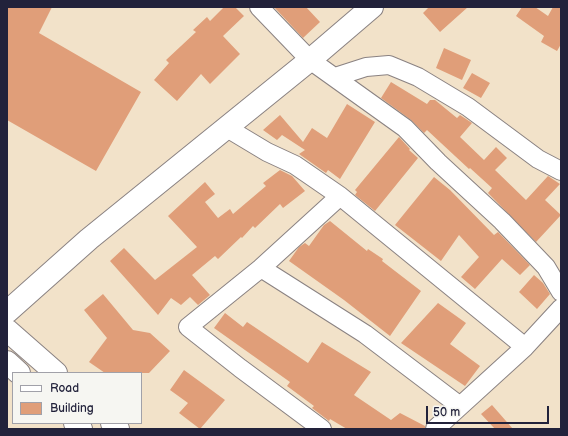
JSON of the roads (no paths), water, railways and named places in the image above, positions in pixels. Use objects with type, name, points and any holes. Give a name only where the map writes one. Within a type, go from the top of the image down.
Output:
[{"type":"street","points":[[260,7],[310,60],[405,128],[546,267],[561,292]]},
{"type":"street","points":[[7,312],[89,238],[227,128],[372,7]]},
{"type":"street","points":[[335,77],[366,67],[389,65],[410,74],[468,107],[538,159],[561,171]]},
{"type":"street","points":[[227,128],[267,152],[295,165],[340,196],[525,347]]},
{"type":"street","points":[[322,429],[188,327],[261,268],[340,196]]},
{"type":"street","points":[[261,268],[365,334],[460,406]]},
{"type":"street","points":[[435,429],[525,347],[561,308]]},
{"type":"street","points":[[7,330],[55,372]]},
{"type":"street","points":[[7,362],[18,372]]}]
